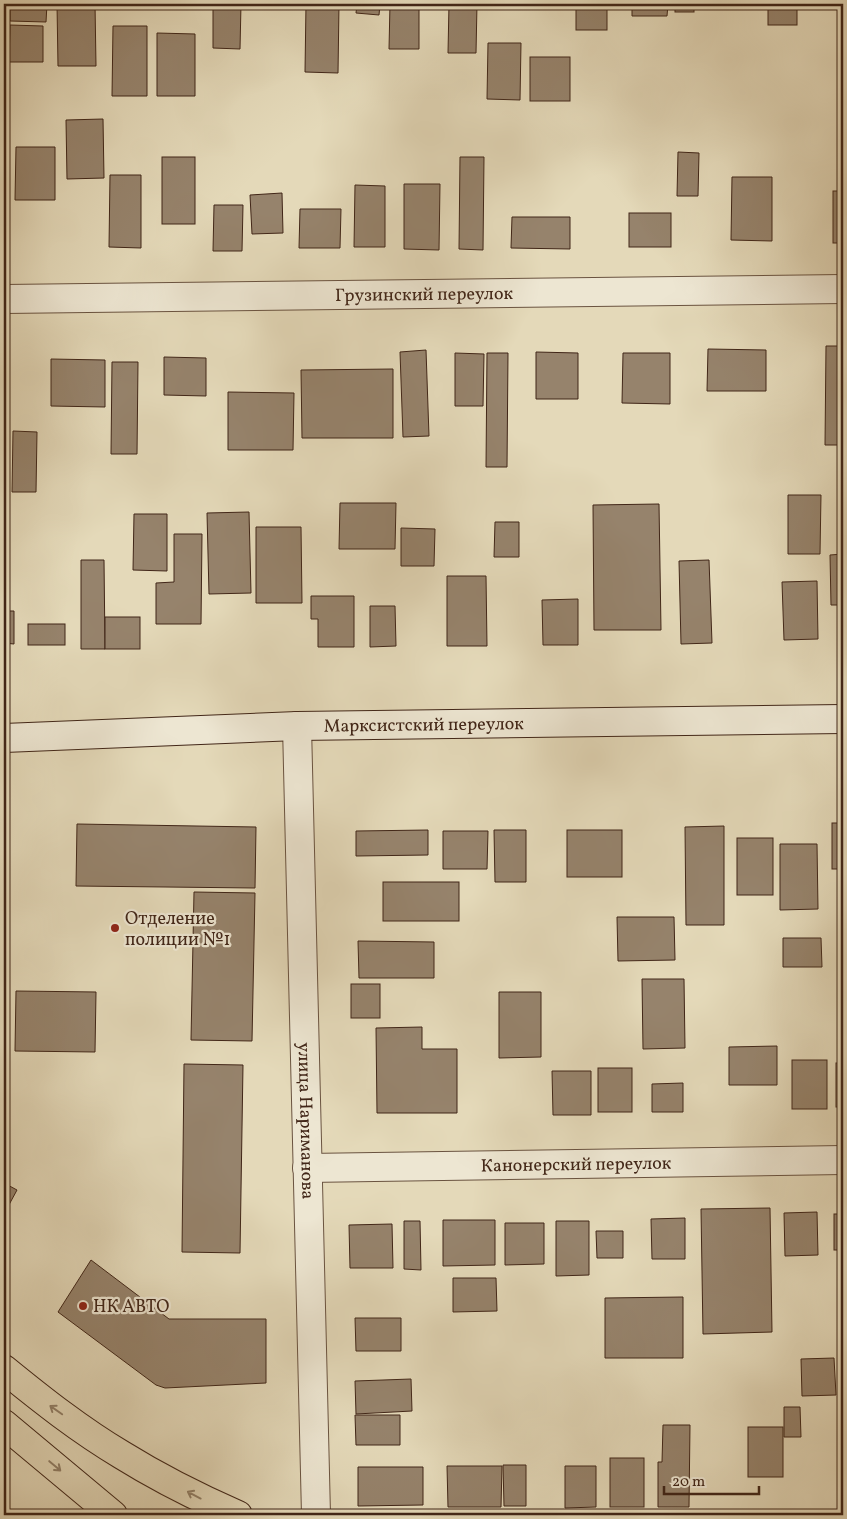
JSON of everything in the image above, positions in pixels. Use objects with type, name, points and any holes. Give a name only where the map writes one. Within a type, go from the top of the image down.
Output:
[{"type":"main road","points":[[4,1369],[44,1402],[122,1455],[204,1500],[238,1515]]},
{"type":"main road","points":[[4,1424],[113,1515]]},
{"type":"street","name":"Грузинский переулок","points":[[4,299],[843,289]]},
{"type":"street","name":"Марксистский переулок","points":[[4,738],[297,726],[843,719]]},
{"type":"street","name":"улица Нариманова","points":[[297,726],[316,1515]]},
{"type":"street","name":"Канонерский переулок","points":[[307,1168],[843,1160]]},
{"type":"building","points":[[10,4],[47,4],[46,22],[10,21]]},
{"type":"building","points":[[57,4],[95,4],[96,66],[58,66]]},
{"type":"building","points":[[213,4],[241,4],[240,49],[213,48]]},
{"type":"building","points":[[306,4],[339,4],[338,73],[305,72]]},
{"type":"building","points":[[357,4],[380,4],[379,15],[356,13]]},
{"type":"building","points":[[390,4],[419,4],[419,49],[389,49]]},
{"type":"building","points":[[449,4],[477,4],[476,53],[448,53]]},
{"type":"building","points":[[522,4],[555,4],[555,9],[522,9]]},
{"type":"building","points":[[576,4],[607,4],[607,30],[576,30]]},
{"type":"building","points":[[632,4],[668,4],[667,16],[632,16]]},
{"type":"building","points":[[675,4],[694,4],[694,12],[675,12]]},
{"type":"building","points":[[768,4],[797,4],[797,25],[768,25]]},
{"type":"building","points":[[813,4],[843,4],[843,8],[813,8]]},
{"type":"building","points":[[10,25],[43,26],[43,62],[9,62]]},
{"type":"building","points":[[113,26],[147,26],[147,96],[112,96]]},
{"type":"building","points":[[157,33],[195,34],[195,96],[157,96]]},
{"type":"building","points":[[488,43],[521,43],[520,100],[487,99]]},
{"type":"building","points":[[530,57],[570,57],[570,101],[530,101]]},
{"type":"building","points":[[103,119],[104,178],[67,179],[66,120]]},
{"type":"building","points":[[16,147],[55,147],[55,200],[15,200]]},
{"type":"building","points":[[678,152],[699,153],[698,196],[677,196]]},
{"type":"building","points":[[162,157],[195,157],[195,224],[162,224]]},
{"type":"building","points":[[460,157],[484,157],[483,250],[459,249]]},
{"type":"building","points":[[110,175],[141,175],[141,248],[109,247]]},
{"type":"building","points":[[732,177],[772,177],[772,241],[731,240]]},
{"type":"building","points":[[404,184],[440,184],[439,250],[404,249]]},
{"type":"building","points":[[355,185],[385,186],[385,247],[354,247]]},
{"type":"building","points":[[833,191],[843,191],[843,243],[833,243]]},
{"type":"building","points":[[282,193],[283,233],[252,234],[250,195]]},
{"type":"building","points":[[4,200],[6,200],[6,250],[4,250]]},
{"type":"building","points":[[214,205],[243,205],[242,251],[213,251]]},
{"type":"building","points":[[300,209],[341,209],[340,248],[299,248]]},
{"type":"building","points":[[629,213],[671,213],[671,247],[629,247]]},
{"type":"building","points":[[512,217],[570,217],[570,249],[511,248]]},
{"type":"building","points":[[826,346],[843,346],[843,445],[825,445]]},
{"type":"building","points":[[708,349],[766,350],[766,391],[707,391]]},
{"type":"building","points":[[426,350],[429,436],[403,437],[400,352]]},
{"type":"building","points":[[536,352],[578,353],[578,399],[536,399]]},
{"type":"building","points":[[455,353],[484,354],[483,406],[455,406]]},
{"type":"building","points":[[487,353],[508,353],[507,467],[486,467]]},
{"type":"building","points":[[623,353],[670,353],[670,404],[622,403]]},
{"type":"building","points":[[164,357],[206,358],[206,396],[164,395]]},
{"type":"building","points":[[51,359],[105,360],[105,407],[51,406]]},
{"type":"building","points":[[112,362],[138,362],[137,454],[111,454]]},
{"type":"building","points":[[393,369],[393,438],[302,438],[301,370]]},
{"type":"building","points":[[228,392],[294,393],[293,450],[228,450]]},
{"type":"building","points":[[13,431],[37,432],[36,492],[12,492]]},
{"type":"building","points":[[788,495],[821,495],[820,554],[788,554]]},
{"type":"building","points":[[340,503],[396,503],[395,549],[339,549]]},
{"type":"building","points":[[659,504],[661,630],[594,630],[593,505]]},
{"type":"building","points":[[249,512],[251,593],[209,594],[207,513]]},
{"type":"building","points":[[134,514],[167,514],[167,571],[133,570]]},
{"type":"building","points":[[495,522],[519,522],[519,557],[494,557]]},
{"type":"building","points":[[256,527],[301,527],[302,603],[256,603]]},
{"type":"building","points":[[401,528],[435,529],[434,566],[401,566]]},
{"type":"building","points":[[174,534],[202,534],[201,624],[156,624],[156,583],[174,582]]},
{"type":"building","points":[[843,554],[843,605],[831,605],[830,555]]},
{"type":"building","points":[[81,560],[104,560],[105,649],[81,649]]},
{"type":"building","points":[[709,560],[712,643],[681,644],[679,561]]},
{"type":"building","points":[[447,576],[486,576],[487,646],[447,646]]},
{"type":"building","points":[[817,581],[818,639],[784,640],[782,582]]},
{"type":"building","points":[[311,596],[354,596],[354,647],[318,647],[318,619],[311,619]]},
{"type":"building","points":[[578,599],[578,645],[543,645],[542,600]]},
{"type":"building","points":[[370,606],[395,606],[396,646],[370,647]]},
{"type":"building","points":[[4,611],[14,611],[14,644],[4,643]]},
{"type":"building","points":[[105,617],[140,617],[140,649],[105,649]]},
{"type":"building","points":[[28,624],[65,624],[65,645],[28,645]]},
{"type":"building","points":[[832,823],[843,823],[843,869],[832,869]]},
{"type":"building","points":[[77,824],[256,827],[255,888],[76,886]]},
{"type":"building","points":[[724,826],[724,925],[686,925],[685,827]]},
{"type":"building","points":[[428,830],[428,855],[356,856],[356,831]]},
{"type":"building","points":[[494,830],[526,830],[526,882],[495,882]]},
{"type":"building","points":[[567,830],[622,830],[622,877],[567,877]]},
{"type":"building","points":[[443,831],[488,831],[487,869],[443,869]]},
{"type":"building","points":[[737,838],[773,838],[773,895],[737,895]]},
{"type":"building","points":[[780,844],[817,844],[818,909],[780,910]]},
{"type":"building","points":[[383,882],[459,882],[459,921],[383,921]]},
{"type":"building","points":[[194,892],[255,893],[252,1041],[191,1040]]},
{"type":"building","points":[[617,917],[674,917],[675,960],[618,961]]},
{"type":"building","points":[[783,938],[821,938],[822,967],[783,967]]},
{"type":"building","points":[[358,941],[434,942],[434,978],[359,978]]},
{"type":"building","points":[[642,979],[684,979],[685,1048],[643,1049]]},
{"type":"building","points":[[351,984],[380,984],[380,1018],[351,1018]]},
{"type":"building","points":[[16,991],[96,992],[95,1052],[15,1051]]},
{"type":"building","points":[[499,992],[541,992],[541,1057],[499,1058]]},
{"type":"building","points":[[422,1027],[422,1049],[457,1049],[457,1113],[377,1113],[376,1028]]},
{"type":"building","points":[[777,1046],[777,1085],[729,1085],[729,1047]]},
{"type":"building","points":[[792,1060],[827,1060],[827,1109],[792,1109]]},
{"type":"building","points":[[836,1063],[843,1063],[843,1107],[836,1107]]},
{"type":"building","points":[[184,1064],[243,1065],[240,1253],[182,1252]]},
{"type":"building","points":[[598,1068],[632,1068],[632,1112],[598,1112]]},
{"type":"building","points":[[552,1071],[591,1071],[591,1115],[553,1115]]},
{"type":"building","points":[[683,1083],[683,1112],[652,1112],[652,1084]]},
{"type":"building","points":[[4,1183],[17,1190],[4,1214]]},
{"type":"building","points":[[770,1208],[772,1332],[703,1334],[701,1209]]},
{"type":"building","points":[[817,1212],[818,1255],[785,1256],[784,1213]]},
{"type":"building","points":[[834,1214],[843,1214],[843,1250],[834,1250]]},
{"type":"building","points":[[685,1218],[685,1259],[652,1259],[651,1219]]},
{"type":"building","points":[[443,1220],[495,1220],[495,1265],[443,1266]]},
{"type":"building","points":[[404,1221],[420,1221],[421,1270],[404,1269]]},
{"type":"building","points":[[556,1221],[589,1221],[589,1275],[556,1276]]},
{"type":"building","points":[[505,1223],[544,1223],[544,1264],[505,1265]]},
{"type":"building","points":[[392,1224],[393,1268],[350,1268],[349,1225]]},
{"type":"building","points":[[596,1231],[623,1231],[623,1258],[597,1258]]},
{"type":"building","points":[[91,1260],[169,1319],[266,1319],[266,1383],[165,1388],[156,1385],[58,1312]]},
{"type":"building","points":[[453,1278],[496,1278],[497,1311],[453,1312]]},
{"type":"building","points":[[683,1297],[683,1358],[605,1358],[605,1298]]},
{"type":"building","points":[[355,1318],[401,1318],[401,1351],[356,1351]]},
{"type":"building","points":[[834,1358],[836,1395],[802,1396],[801,1359]]},
{"type":"building","points":[[411,1379],[412,1411],[356,1414],[355,1381]]},
{"type":"building","points":[[784,1407],[800,1407],[801,1437],[784,1437]]},
{"type":"building","points":[[355,1415],[400,1415],[400,1445],[356,1445]]},
{"type":"building","points":[[663,1425],[690,1425],[689,1507],[658,1507],[658,1462],[662,1462]]},
{"type":"building","points":[[748,1427],[783,1427],[783,1477],[748,1477]]},
{"type":"building","points":[[610,1458],[644,1458],[644,1507],[610,1507]]},
{"type":"building","points":[[503,1465],[526,1465],[526,1506],[504,1506]]},
{"type":"building","points":[[447,1466],[502,1466],[501,1507],[448,1507]]},
{"type":"building","points":[[565,1466],[596,1466],[596,1507],[565,1508]]},
{"type":"building","points":[[358,1467],[423,1467],[423,1505],[358,1506]]},
{"type":"place","name":"Отделение полиции №1","points":[[115,928]]},
{"type":"place","name":"НК АВТО","points":[[83,1306]]}]
